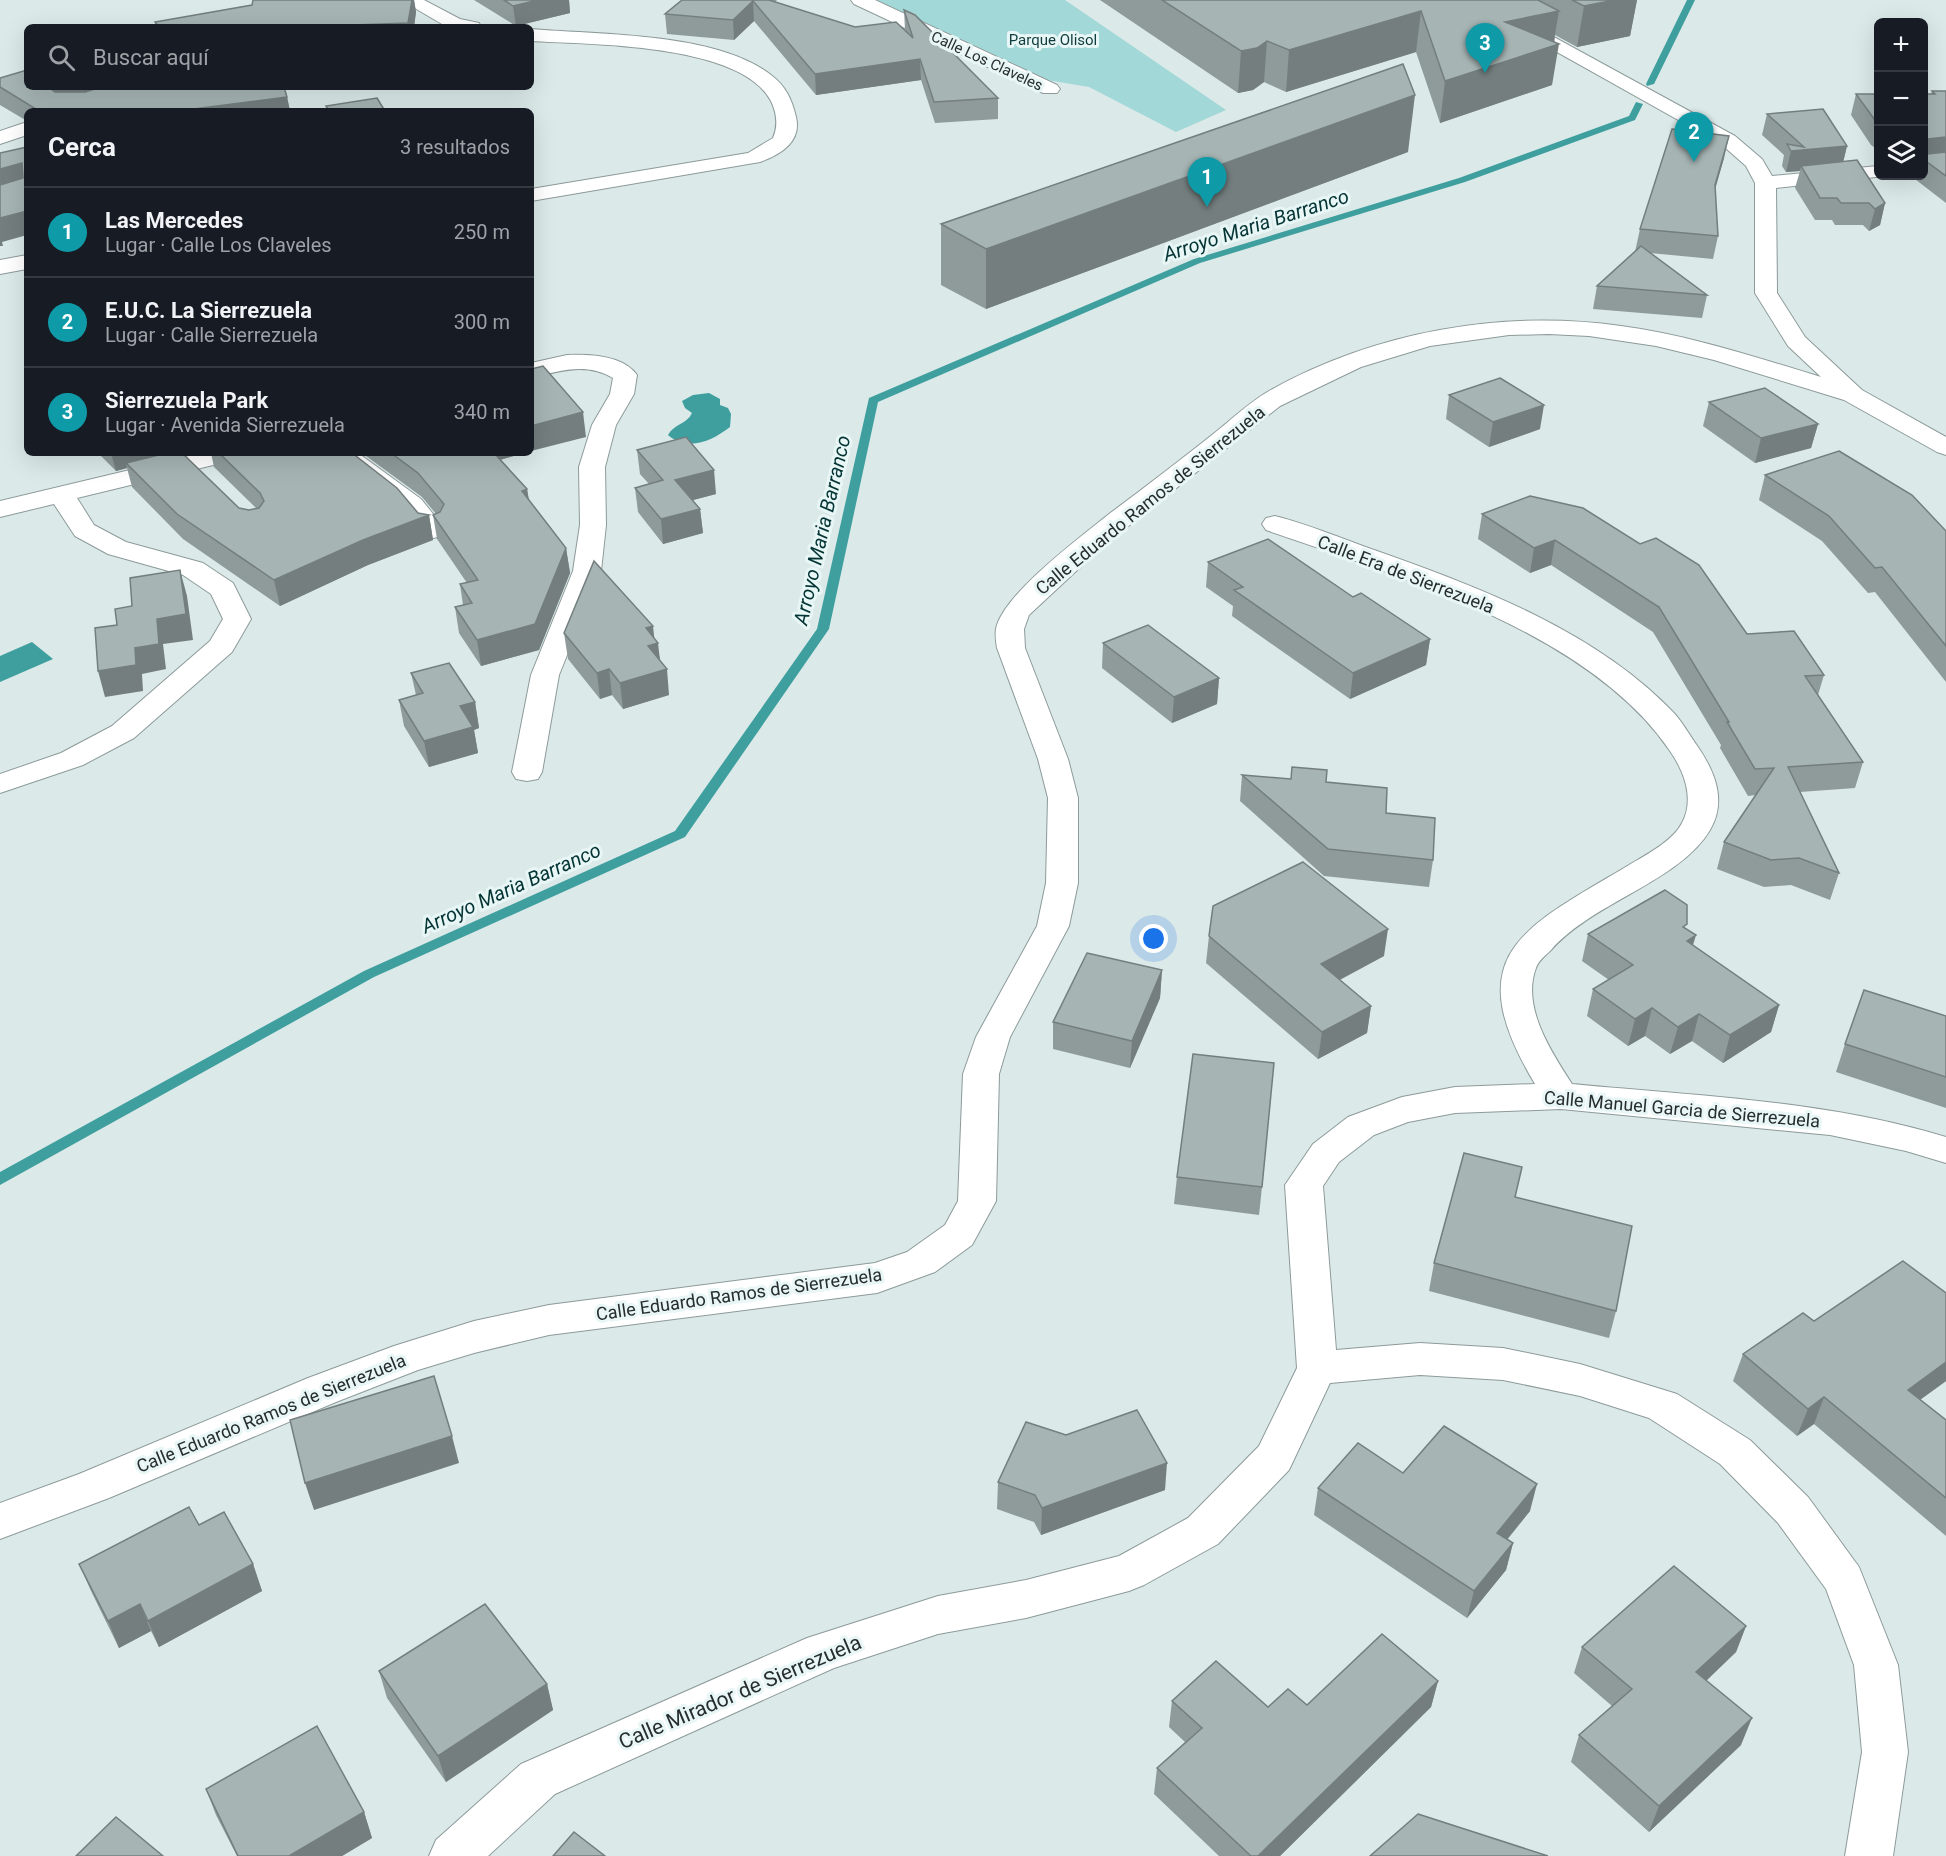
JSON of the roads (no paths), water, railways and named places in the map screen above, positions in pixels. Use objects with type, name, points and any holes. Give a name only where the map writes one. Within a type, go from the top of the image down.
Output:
[{"type":"street","points":[[410,0],[458,24]]},
{"type":"street","name":"Calle Los Claveles","points":[[860,0],[1050,89]]},
{"type":"street","points":[[1473,0],[1728,140],[1755,163],[1765,183],[1766,293],[1796,341],[1853,395],[1946,447]]},
{"type":"street","points":[[534,35],[669,46],[708,55],[757,73],[775,87],[787,112],[783,141],[774,149],[728,164],[534,195]]},
{"type":"street","points":[[534,54],[642,60],[708,55]]},
{"type":"street","points":[[0,138],[24,129]]},
{"type":"street","points":[[1765,183],[1874,172]]},
{"type":"street","points":[[0,267],[24,263]]},
{"type":"street","name":"Calle Eduardo Ramos de Sierrezuela","points":[[0,1521],[94,1486],[322,1390],[419,1353],[549,1320],[877,1278],[921,1262],[959,1235],[977,1201],[981,1074],[993,1037],[1053,926],[1062,883],[1063,798],[1053,759],[1015,664],[1010,629],[1016,614],[1114,524],[1278,396],[1345,363],[1389,349],[1436,338],[1538,328],[1589,329],[1648,338],[1706,352],[1853,395]]},
{"type":"street","points":[[527,771],[545,675],[587,571],[593,525],[592,467],[604,425],[622,394],[626,375],[612,366],[580,360],[548,364],[534,369]]},
{"type":"street","points":[[0,509],[221,456]]},
{"type":"street","points":[[346,456],[412,505],[433,530]]},
{"type":"street","points":[[192,463],[215,486]]},
{"type":"street","points":[[0,784],[72,759],[123,732],[222,646],[237,619],[223,589],[193,569],[117,548],[84,530],[61,494]]},
{"type":"street","name":"Calle Era de Sierrezuela","points":[[1275,524],[1449,587],[1546,633],[1589,658],[1635,693],[1666,722],[1687,749],[1703,782],[1702,811],[1690,836],[1668,855],[1573,911],[1542,937],[1519,966],[1516,1001],[1531,1048],[1561,1096]]},
{"type":"street","name":"Calle Manuel Garcia de Sierrezuela","points":[[1317,1368],[1304,1185],[1326,1153],[1361,1126],[1402,1110],[1455,1100],[1561,1096],[1830,1122],[1907,1138],[1946,1150]]},
{"type":"street","points":[[1317,1368],[1420,1359],[1503,1364],[1580,1380],[1663,1406],[1735,1452],[1793,1510],[1844,1580],[1876,1665],[1885,1752],[1869,1856]]},
{"type":"street","name":"Calle Mirador de Sierrezuela","points":[[453,1856],[538,1779],[823,1652],[938,1615],[1026,1599],[1129,1572],[1203,1531],[1274,1458],[1317,1368]]},
{"type":"waterway","name":"Arroyo Maria Barranco","points":[[1650,84],[1691,0]]},
{"type":"waterway","name":"Arroyo Maria Barranco","points":[[0,1179],[369,974],[680,834],[823,629],[873,400],[1197,261],[1462,180],[1632,118],[1639,104]]},
{"type":"place","name":"Sierrezuela Park","points":[[1485,73]]},
{"type":"place","name":"E.U.C. La Sierrezuela","points":[[1694,162]]},
{"type":"place","name":"Las Mercedes","points":[[1207,207]]},
{"type":"park label","name":"Parque Olisol","points":[[1053,40]]}]
